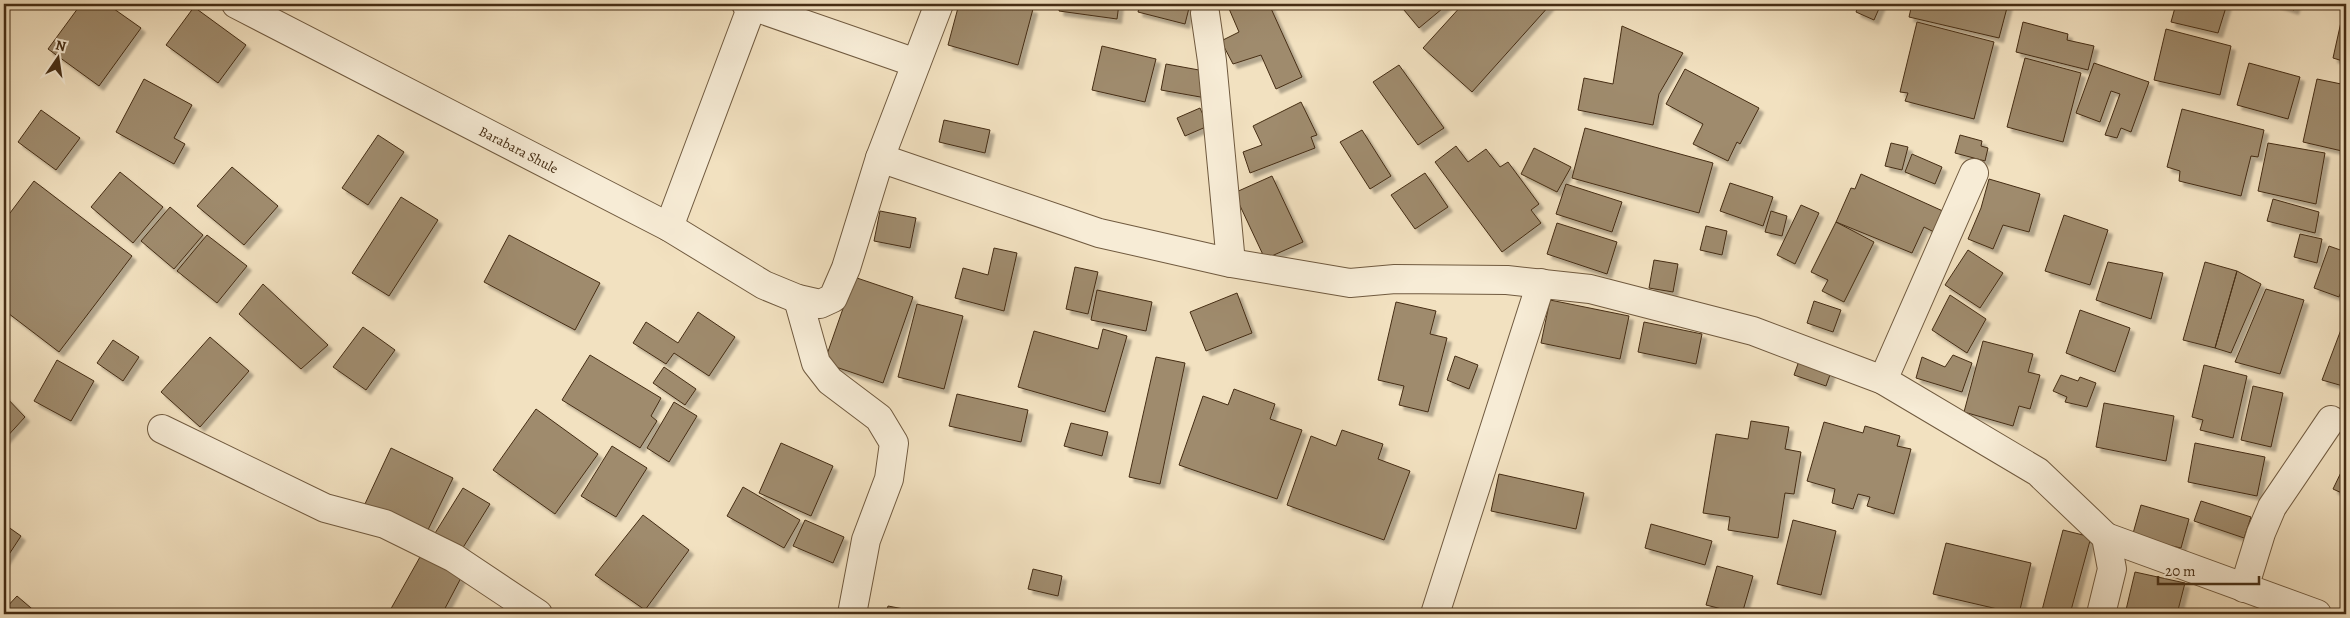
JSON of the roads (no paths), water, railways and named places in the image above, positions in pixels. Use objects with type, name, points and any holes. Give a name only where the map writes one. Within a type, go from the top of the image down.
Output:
[{"type":"street","name":"Barabara Shule","points":[[236,4],[669,227],[764,285],[798,299],[820,304],[834,298],[846,268],[880,158],[939,4]]},
{"type":"street","points":[[669,227],[749,5],[916,63]]},
{"type":"street","points":[[1205,13],[1231,263]]},
{"type":"street","points":[[880,158],[1099,233],[1231,263],[1350,283],[1395,279],[1507,280],[1590,289],[1753,332],[1883,380],[2038,472],[2106,537],[2317,614]]},
{"type":"street","points":[[1883,380],[1974,173]]},
{"type":"street","points":[[1435,614],[1541,283]]},
{"type":"street","points":[[798,299],[816,363],[830,381],[879,418],[894,443],[889,479],[866,540],[852,614]]},
{"type":"street","points":[[2244,588],[2261,533],[2272,507],[2331,420]]},
{"type":"street","points":[[162,429],[325,508],[384,524],[454,558],[538,614]]},
{"type":"street","points":[[2100,614],[2112,569],[2106,537]]}]
